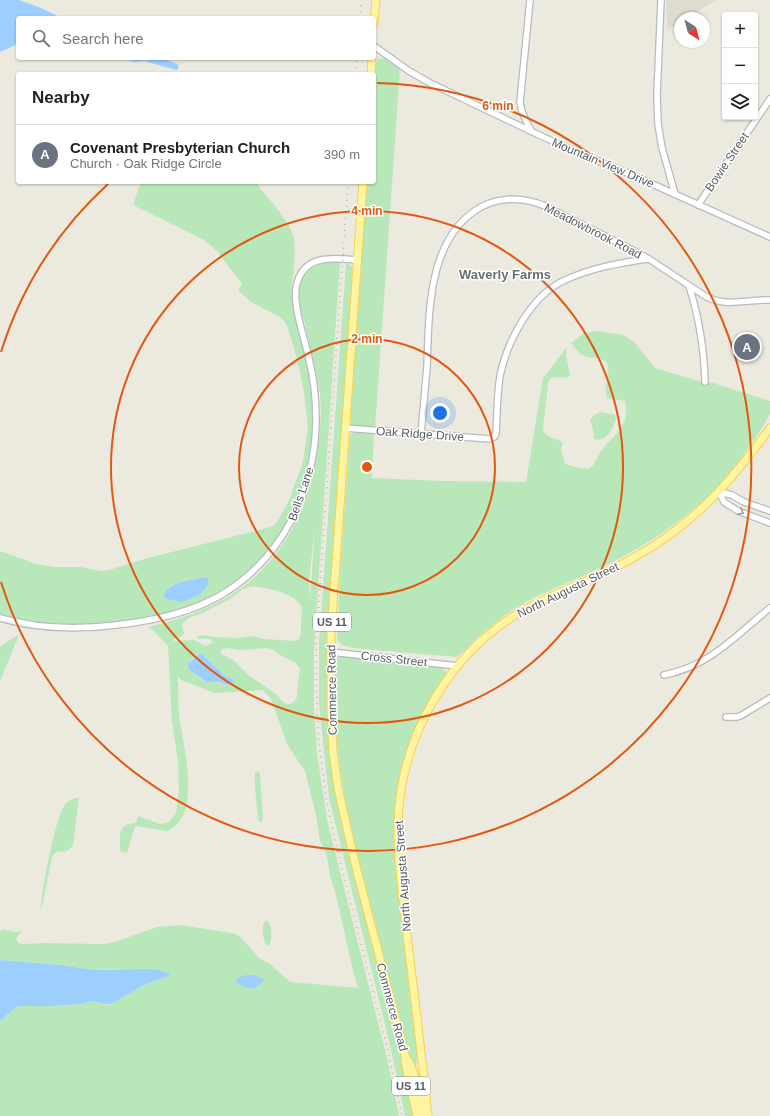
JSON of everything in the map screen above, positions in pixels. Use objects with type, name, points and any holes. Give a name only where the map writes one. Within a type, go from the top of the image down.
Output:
[{"type":"main road","points":[[375,16],[376,0]]},
{"type":"main road","points":[[370,72],[372,60]]},
{"type":"main road","name":"Commerce Road","points":[[363,184],[330,652],[331,721],[338,788],[354,859],[405,1055],[418,1083],[423,1116]]},
{"type":"main road","name":"North Augusta Street","points":[[428,1116],[398,835],[399,807],[405,772],[417,734],[435,698],[458,666],[483,639],[529,607],[604,573],[639,555],[674,531],[708,504],[740,469],[770,428]]},
{"type":"main road","name":"North Augusta Street","points":[[418,1083],[419,1043]]},
{"type":"main road","name":"US 11","points":[[405,1055],[417,1116]]},
{"type":"street","points":[[530,0],[520,102],[522,112],[532,131]]},
{"type":"street","name":"Mountain View Drive","points":[[661,0],[657,95],[658,124],[662,148],[675,194]]},
{"type":"street","name":"Mountain View Drive","points":[[376,47],[409,71],[430,83],[532,131],[770,237]]},
{"type":"street","name":"Bowie Street","points":[[698,205],[770,99]]},
{"type":"street","name":"Meadowbrook Road","points":[[421,434],[426,379],[429,312],[434,280],[449,240],[459,225],[469,215],[482,207],[500,201],[516,199],[534,202],[626,246],[709,298],[730,303],[770,300]]},
{"type":"street","name":"Bells Lane","points":[[0,618],[31,625],[59,628],[100,627],[144,621],[184,612],[212,600],[257,569],[273,550],[290,524],[305,489],[313,457],[316,420],[314,388],[296,298],[297,282],[306,267],[314,262],[330,258],[357,260]]},
{"type":"street","name":"Oak Ridge Drive","points":[[345,428],[494,438],[496,434],[499,388],[504,361],[516,332],[534,306],[550,290],[563,281],[607,265],[649,259]]},
{"type":"street","points":[[689,286],[696,308],[702,341],[706,382]]},
{"type":"street","points":[[719,492],[732,494],[744,502],[770,511]]},
{"type":"street","points":[[719,492],[724,502],[738,511],[770,523]]},
{"type":"street","points":[[664,675],[690,668],[717,653],[770,608]]},
{"type":"street","name":"Cross Street","points":[[330,652],[458,666]]},
{"type":"street","points":[[726,717],[737,717],[742,715],[770,698]]},
{"type":"shaded area","points":[[666,0],[717,0],[697,12],[674,12],[674,26],[667,30]]},
{"type":"green space","points":[[384,58],[400,69],[375,429],[353,427],[350,422],[367,184],[376,184],[376,72],[375,72],[375,64],[379,59]]},
{"type":"green space","points":[[140,184],[257,184],[286,222],[293,235],[295,248],[292,293],[309,380],[313,415],[311,452],[306,478],[298,502],[287,524],[273,545],[257,563],[238,579],[216,593],[177,610],[126,620],[59,625],[28,623],[0,616],[0,551],[36,564],[53,567],[80,567],[102,571],[271,527],[276,524],[289,500],[303,462],[308,427],[304,393],[297,358],[286,323],[280,317],[251,302],[238,290],[242,284],[217,251],[204,240],[133,205]],"holes":[[[203,577],[208,579],[209,582],[200,595],[182,601],[166,599],[165,593],[171,585]]]},
{"type":"green space","points":[[340,262],[314,649],[314,706],[317,754],[328,824],[387,1058],[399,1116],[0,1116],[0,1021],[15,1008],[20,1006],[80,1004],[93,1001],[108,1005],[146,984],[167,977],[157,970],[94,970],[60,965],[0,960],[0,931],[3,929],[14,932],[22,931],[16,939],[22,944],[103,944],[115,942],[157,927],[180,925],[232,933],[240,936],[259,958],[270,964],[290,982],[358,988],[335,891],[330,876],[327,856],[320,841],[316,815],[305,771],[288,746],[270,697],[262,690],[215,693],[181,680],[178,677],[179,714],[188,778],[188,795],[185,810],[178,823],[167,831],[135,826],[127,853],[121,852],[120,842],[122,829],[125,826],[136,823],[138,816],[160,824],[169,822],[176,813],[179,791],[178,762],[172,721],[168,646],[154,631],[148,627],[179,619],[199,611],[219,602],[246,585],[262,570],[289,535],[299,516],[307,495],[313,474],[318,446],[321,402],[319,386],[300,307],[299,289],[303,277],[308,270],[315,265]],"holes":[[[315,526],[310,599],[309,580]],[[253,586],[272,590],[286,594],[297,601],[302,608],[301,634],[299,638],[296,641],[264,639],[253,636],[238,638],[202,635],[197,637],[199,639],[210,639],[213,642],[206,646],[194,640],[174,641],[174,638],[179,638],[184,634],[182,624],[189,618],[203,613],[230,599],[243,589]],[[228,648],[242,650],[268,648],[296,663],[300,669],[297,697],[293,703],[284,703],[276,694],[248,675],[233,660],[221,654],[221,650]],[[199,654],[202,654],[223,674],[234,680],[226,685],[202,680],[197,675],[190,661]]]},
{"type":"green space","points":[[346,263],[351,265],[353,270],[328,653],[328,717],[342,825],[414,1116],[405,1116],[390,1045],[329,798],[319,704],[319,644]]},
{"type":"green space","points":[[596,331],[624,335],[635,343],[655,368],[702,382],[713,383],[770,401],[770,413],[766,422],[730,472],[695,508],[653,539],[608,564],[522,604],[491,626],[456,657],[353,648],[340,643],[337,639],[341,557],[350,435],[356,432],[374,433],[372,478],[526,482],[543,378],[567,347],[566,356],[570,374],[569,377],[554,377],[548,383],[543,431],[550,437],[563,442],[561,450],[565,464],[589,469],[601,451],[620,429],[625,418],[626,410],[625,401],[607,398],[607,363],[599,358],[590,358],[582,355],[571,343],[584,333]]},
{"type":"green space","points":[[601,412],[615,415],[616,419],[611,431],[605,437],[598,440],[594,439],[590,420],[594,415]]},
{"type":"green space","points":[[19,634],[18,637],[0,681],[0,647]]},
{"type":"green space","points":[[341,656],[439,667],[444,669],[446,673],[422,715],[410,743],[396,846],[417,1052],[416,1073],[405,1042],[396,1009],[356,851],[344,794],[340,770],[333,677],[335,662],[337,658]]},
{"type":"green space","points":[[258,771],[260,774],[263,819],[261,823],[258,818],[255,788],[255,772]]},
{"type":"green space","points":[[79,797],[73,846],[67,851],[56,852],[52,857],[41,909],[46,871],[62,810],[66,803]]},
{"type":"green space","points":[[265,921],[268,921],[271,931],[271,941],[268,946],[265,943],[263,933]]},
{"type":"water","points":[[0,0],[19,0],[58,16],[16,16],[16,45],[0,52]]},
{"type":"water","points":[[128,60],[167,60],[178,64],[179,68],[176,70],[144,61],[135,62]]},
{"type":"water","points":[[203,577],[208,579],[209,583],[200,595],[182,602],[166,599],[164,597],[166,591],[170,587],[180,582]]},
{"type":"water","points":[[199,654],[202,654],[224,675],[234,680],[232,683],[228,685],[219,682],[206,682],[190,670],[188,664]]},
{"type":"water","points":[[0,960],[60,965],[94,970],[158,970],[169,973],[169,975],[146,984],[111,1004],[93,1001],[80,1004],[52,1006],[20,1006],[15,1008],[0,1021]]},
{"type":"water","points":[[247,975],[254,975],[263,979],[264,981],[254,989],[239,985],[236,982],[237,978]]},
{"type":"railway","points":[[360,16],[361,0]]},
{"type":"railway","points":[[356,72],[357,60]]},
{"type":"railway","points":[[348,184],[316,642],[317,713],[319,744],[326,797],[337,849],[387,1047],[402,1116]]},
{"type":"place","name":"Covenant Presbyterian Church","points":[[747,347]]},
{"type":"district","name":"Waverly Farms","points":[[505,274]]}]
